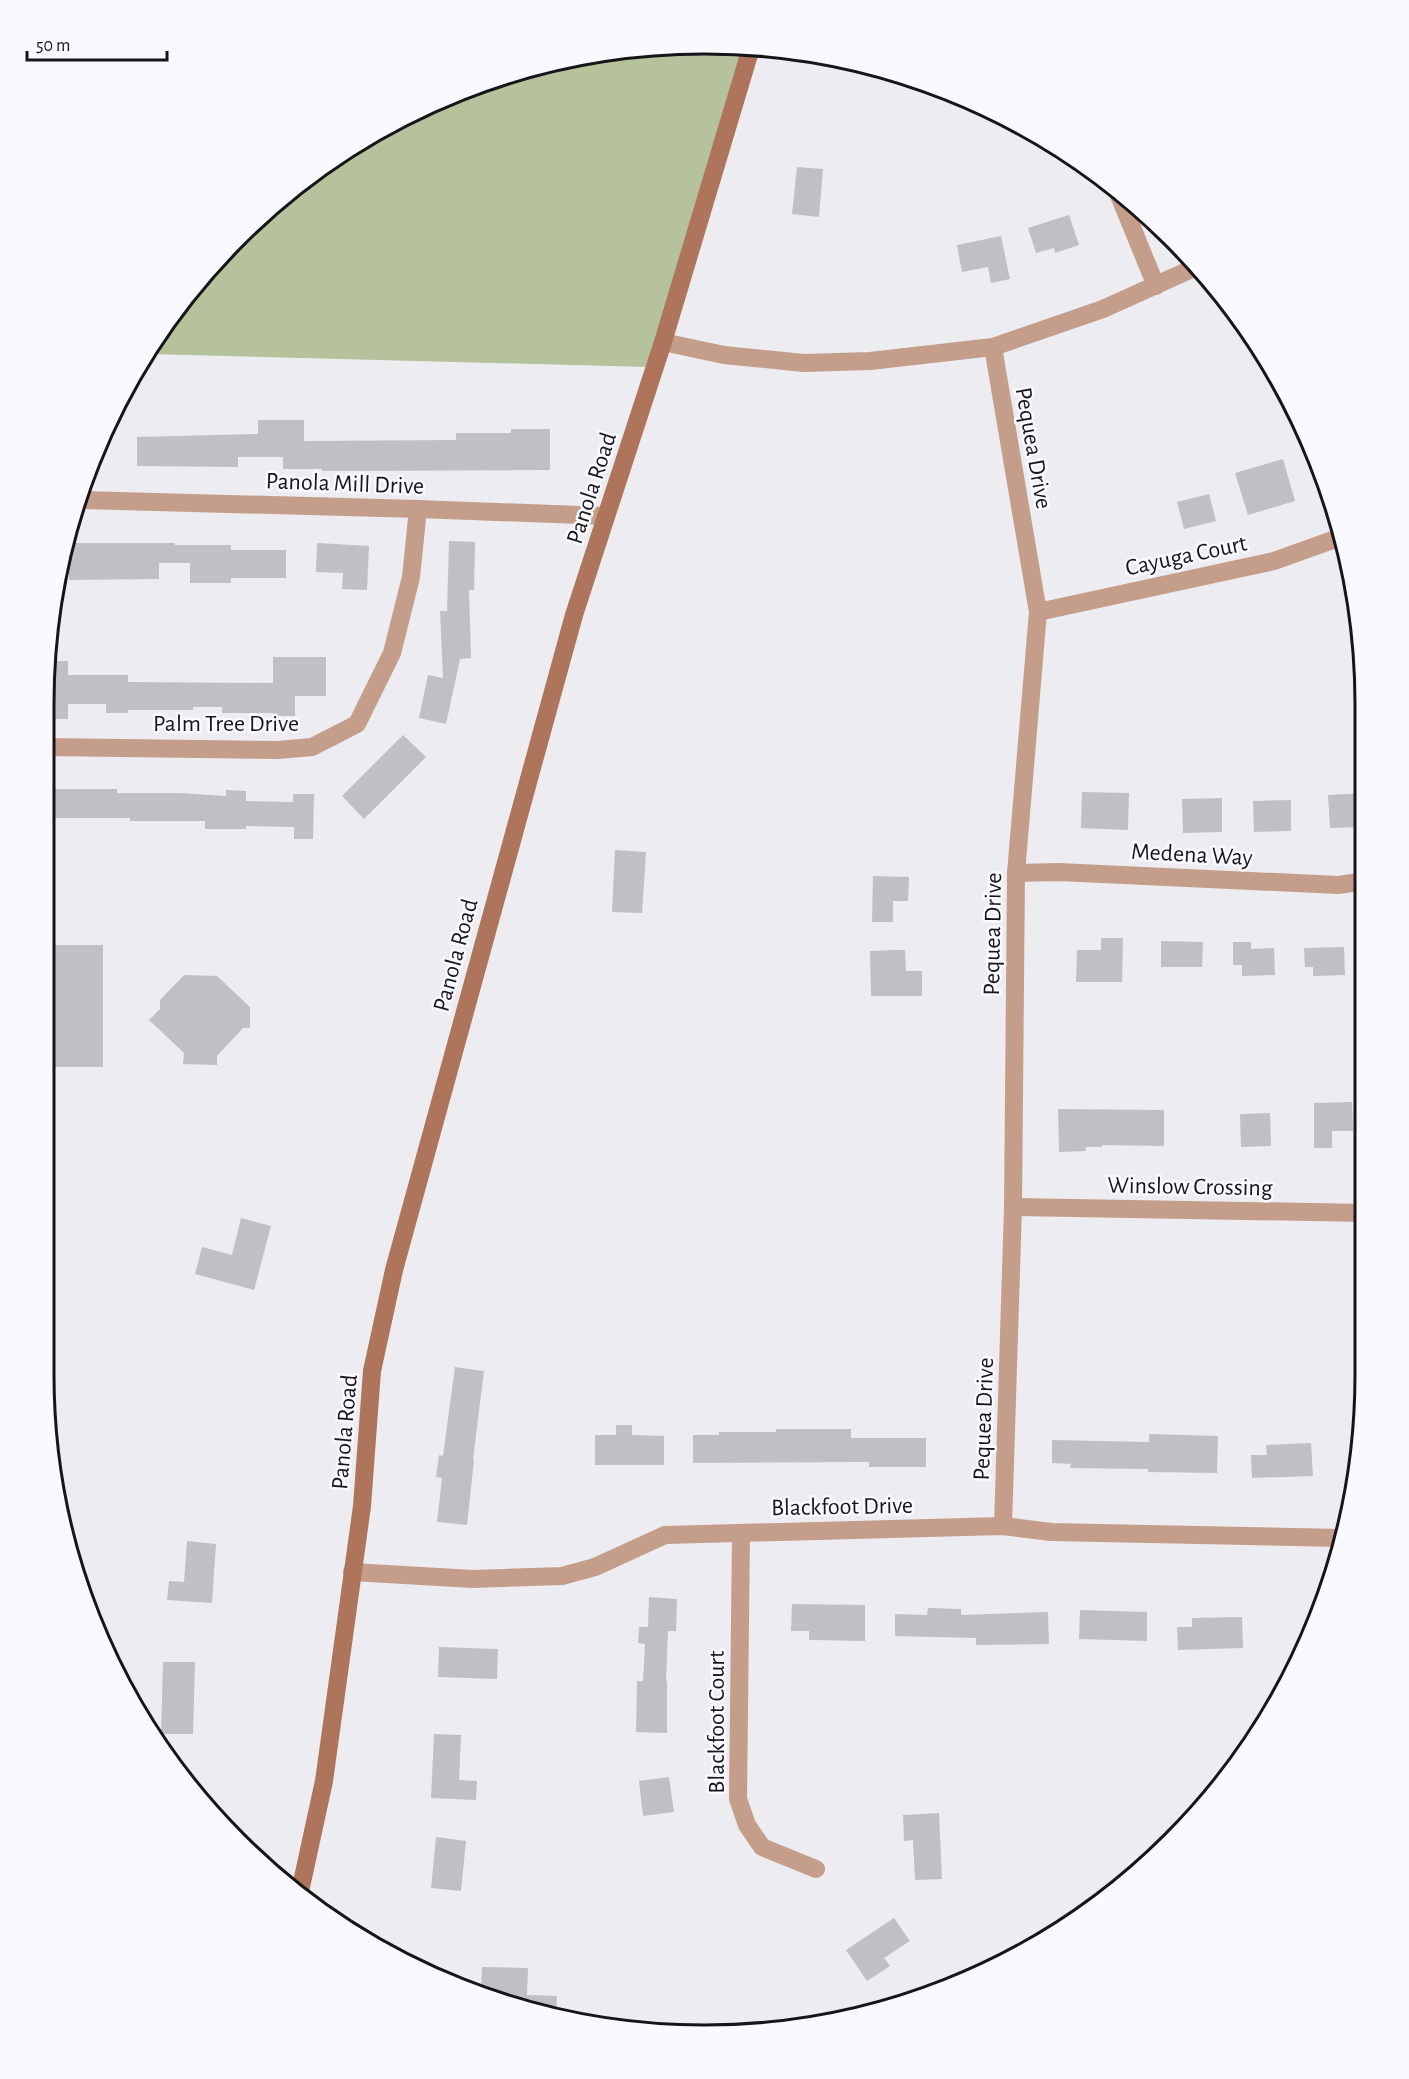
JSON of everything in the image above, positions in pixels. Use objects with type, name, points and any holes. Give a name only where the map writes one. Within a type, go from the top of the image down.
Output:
[{"type":"main road","name":"Panola Road","points":[[301,1885],[324,1781],[362,1506],[372,1371],[394,1270],[574,615],[663,342],[749,55]]},
{"type":"street","points":[[1124,208],[1156,286]]},
{"type":"street","points":[[663,342],[724,356],[804,363],[870,361],[993,347],[1103,309],[1189,270]]},
{"type":"street","name":"Pequea Drive","points":[[993,347],[1038,612],[1016,873],[1013,1207],[1003,1526]]},
{"type":"street","name":"Panola Mill Drive","points":[[87,500],[418,508],[606,516]]},
{"type":"street","name":"Palm Tree Drive","points":[[54,747],[278,750],[312,747],[357,724],[392,653],[411,577],[418,508]]},
{"type":"street","name":"Cayuga Court","points":[[1038,612],[1274,561],[1334,540]]},
{"type":"street","name":"Medena Way","points":[[1016,873],[1059,872],[1338,885],[1355,882]]},
{"type":"street","name":"Winslow Crossing","points":[[1013,1207],[1355,1213]]},
{"type":"street","name":"Blackfoot Drive","points":[[352,1572],[473,1579],[562,1576],[595,1567],[665,1534],[1003,1526],[1051,1532],[1334,1538]]},
{"type":"street","name":"Blackfoot Court","points":[[741,1533],[738,1799],[747,1825],[762,1847],[816,1869]]},
{"type":"green space","points":[[662,55],[752,56],[649,367],[157,354],[188,309],[215,276],[276,215],[343,164],[417,121],[495,89],[578,66]]},
{"type":"building","points":[[797,167],[823,169],[819,217],[792,214]]},
{"type":"building","points":[[1069,215],[1079,245],[1055,253],[1054,248],[1036,253],[1028,228]]},
{"type":"building","points":[[1001,236],[1010,279],[991,283],[988,267],[962,272],[957,245]]},
{"type":"building","points":[[258,420],[304,420],[304,441],[456,440],[456,433],[511,433],[511,429],[550,429],[550,470],[322,471],[322,469],[283,469],[283,457],[238,457],[238,467],[137,466],[137,437],[258,434]]},
{"type":"building","points":[[1283,459],[1295,501],[1248,515],[1235,473]]},
{"type":"building","points":[[1209,494],[1216,521],[1184,529],[1177,502]]},
{"type":"building","points":[[449,541],[475,542],[474,590],[469,590],[471,658],[460,659],[446,724],[419,718],[428,675],[443,678],[440,611],[447,611]]},
{"type":"building","points":[[74,543],[175,543],[175,545],[231,545],[231,550],[286,550],[286,578],[231,578],[231,583],[190,583],[190,563],[159,563],[159,579],[69,580],[69,565]]},
{"type":"building","points":[[317,543],[369,546],[367,590],[342,589],[343,573],[316,572]]},
{"type":"building","points":[[273,657],[326,657],[326,696],[295,696],[295,716],[273,716],[273,713],[222,713],[222,707],[193,707],[193,710],[128,710],[128,713],[106,713],[106,704],[68,704],[68,719],[54,719],[55,661],[68,661],[68,675],[128,675],[128,682],[273,683]]},
{"type":"building","points":[[403,735],[426,757],[364,819],[342,796]]},
{"type":"building","points":[[54,789],[117,789],[117,793],[226,796],[226,790],[246,791],[246,801],[293,802],[293,794],[314,794],[313,839],[294,839],[294,827],[246,826],[246,829],[205,829],[205,821],[130,821],[130,818],[54,818]]},
{"type":"building","points":[[1082,792],[1129,793],[1128,830],[1081,828]]},
{"type":"building","points":[[1355,794],[1355,827],[1330,828],[1328,795]]},
{"type":"building","points":[[1222,798],[1222,832],[1183,833],[1182,799]]},
{"type":"building","points":[[1291,800],[1291,831],[1254,832],[1253,801]]},
{"type":"building","points":[[615,850],[646,852],[642,913],[612,912]]},
{"type":"building","points":[[873,876],[909,877],[908,901],[893,901],[893,922],[872,922]]},
{"type":"building","points":[[1101,938],[1123,938],[1122,982],[1076,982],[1077,950],[1101,950]]},
{"type":"building","points":[[1161,941],[1203,942],[1202,967],[1161,967]]},
{"type":"building","points":[[1233,942],[1251,942],[1251,949],[1274,948],[1275,975],[1242,976],[1242,965],[1233,965]]},
{"type":"building","points":[[54,945],[103,945],[103,1067],[54,1067]]},
{"type":"building","points":[[1344,947],[1345,975],[1313,976],[1313,967],[1305,967],[1304,948]]},
{"type":"building","points":[[905,950],[906,971],[922,971],[922,996],[871,996],[870,951]]},
{"type":"building","points":[[184,975],[217,976],[250,1007],[250,1028],[243,1028],[217,1056],[217,1065],[183,1064],[184,1053],[149,1020],[160,1009],[160,1000]]},
{"type":"building","points":[[1352,1102],[1353,1131],[1332,1131],[1332,1148],[1314,1148],[1314,1103]]},
{"type":"building","points":[[1058,1109],[1164,1110],[1164,1146],[1102,1145],[1102,1147],[1086,1147],[1086,1151],[1059,1152]]},
{"type":"building","points":[[1270,1113],[1271,1146],[1241,1147],[1240,1114]]},
{"type":"building","points":[[241,1218],[271,1226],[254,1290],[195,1274],[202,1247],[232,1255]]},
{"type":"building","points":[[455,1367],[484,1371],[467,1525],[437,1522],[442,1478],[436,1477],[439,1455],[443,1456]]},
{"type":"building","points":[[616,1425],[632,1425],[632,1435],[664,1436],[664,1465],[595,1465],[595,1435],[616,1435]]},
{"type":"building","points":[[776,1429],[851,1429],[851,1438],[926,1438],[926,1467],[869,1467],[869,1462],[693,1463],[693,1435],[719,1435],[719,1432],[776,1432]]},
{"type":"building","points":[[1149,1434],[1218,1436],[1217,1473],[1070,1468],[1071,1464],[1052,1463],[1052,1440],[1149,1442]]},
{"type":"building","points":[[1311,1443],[1313,1476],[1252,1478],[1251,1455],[1267,1455],[1266,1445]]},
{"type":"building","points":[[187,1541],[216,1544],[212,1603],[167,1600],[169,1581],[184,1582]]},
{"type":"building","points":[[649,1597],[677,1599],[676,1631],[668,1631],[667,1733],[636,1732],[637,1681],[643,1681],[645,1644],[638,1643],[639,1627],[648,1627]]},
{"type":"building","points":[[792,1604],[865,1605],[865,1641],[809,1640],[809,1631],[791,1631]]},
{"type":"building","points":[[928,1608],[961,1609],[961,1615],[1048,1612],[1049,1644],[976,1645],[976,1638],[895,1636],[895,1614],[927,1615]]},
{"type":"building","points":[[1080,1610],[1147,1612],[1147,1641],[1079,1639]]},
{"type":"building","points":[[1242,1617],[1243,1648],[1178,1650],[1177,1627],[1192,1627],[1192,1618]]},
{"type":"building","points":[[439,1647],[498,1649],[497,1679],[438,1677]]},
{"type":"building","points":[[163,1662],[195,1662],[193,1734],[163,1734]]},
{"type":"building","points":[[434,1734],[461,1735],[459,1780],[477,1781],[476,1800],[431,1798]]},
{"type":"building","points":[[669,1777],[674,1812],[643,1816],[639,1781]]},
{"type":"building","points":[[939,1813],[942,1879],[915,1880],[913,1840],[904,1841],[903,1815]]},
{"type":"building","points":[[436,1837],[466,1841],[461,1891],[431,1888]]},
{"type":"building","points":[[894,1918],[910,1941],[884,1958],[890,1966],[867,1981],[846,1950]]},
{"type":"building","points":[[482,1967],[528,1968],[527,1995],[557,1996],[556,2008],[536,2003],[481,1985]]}]
